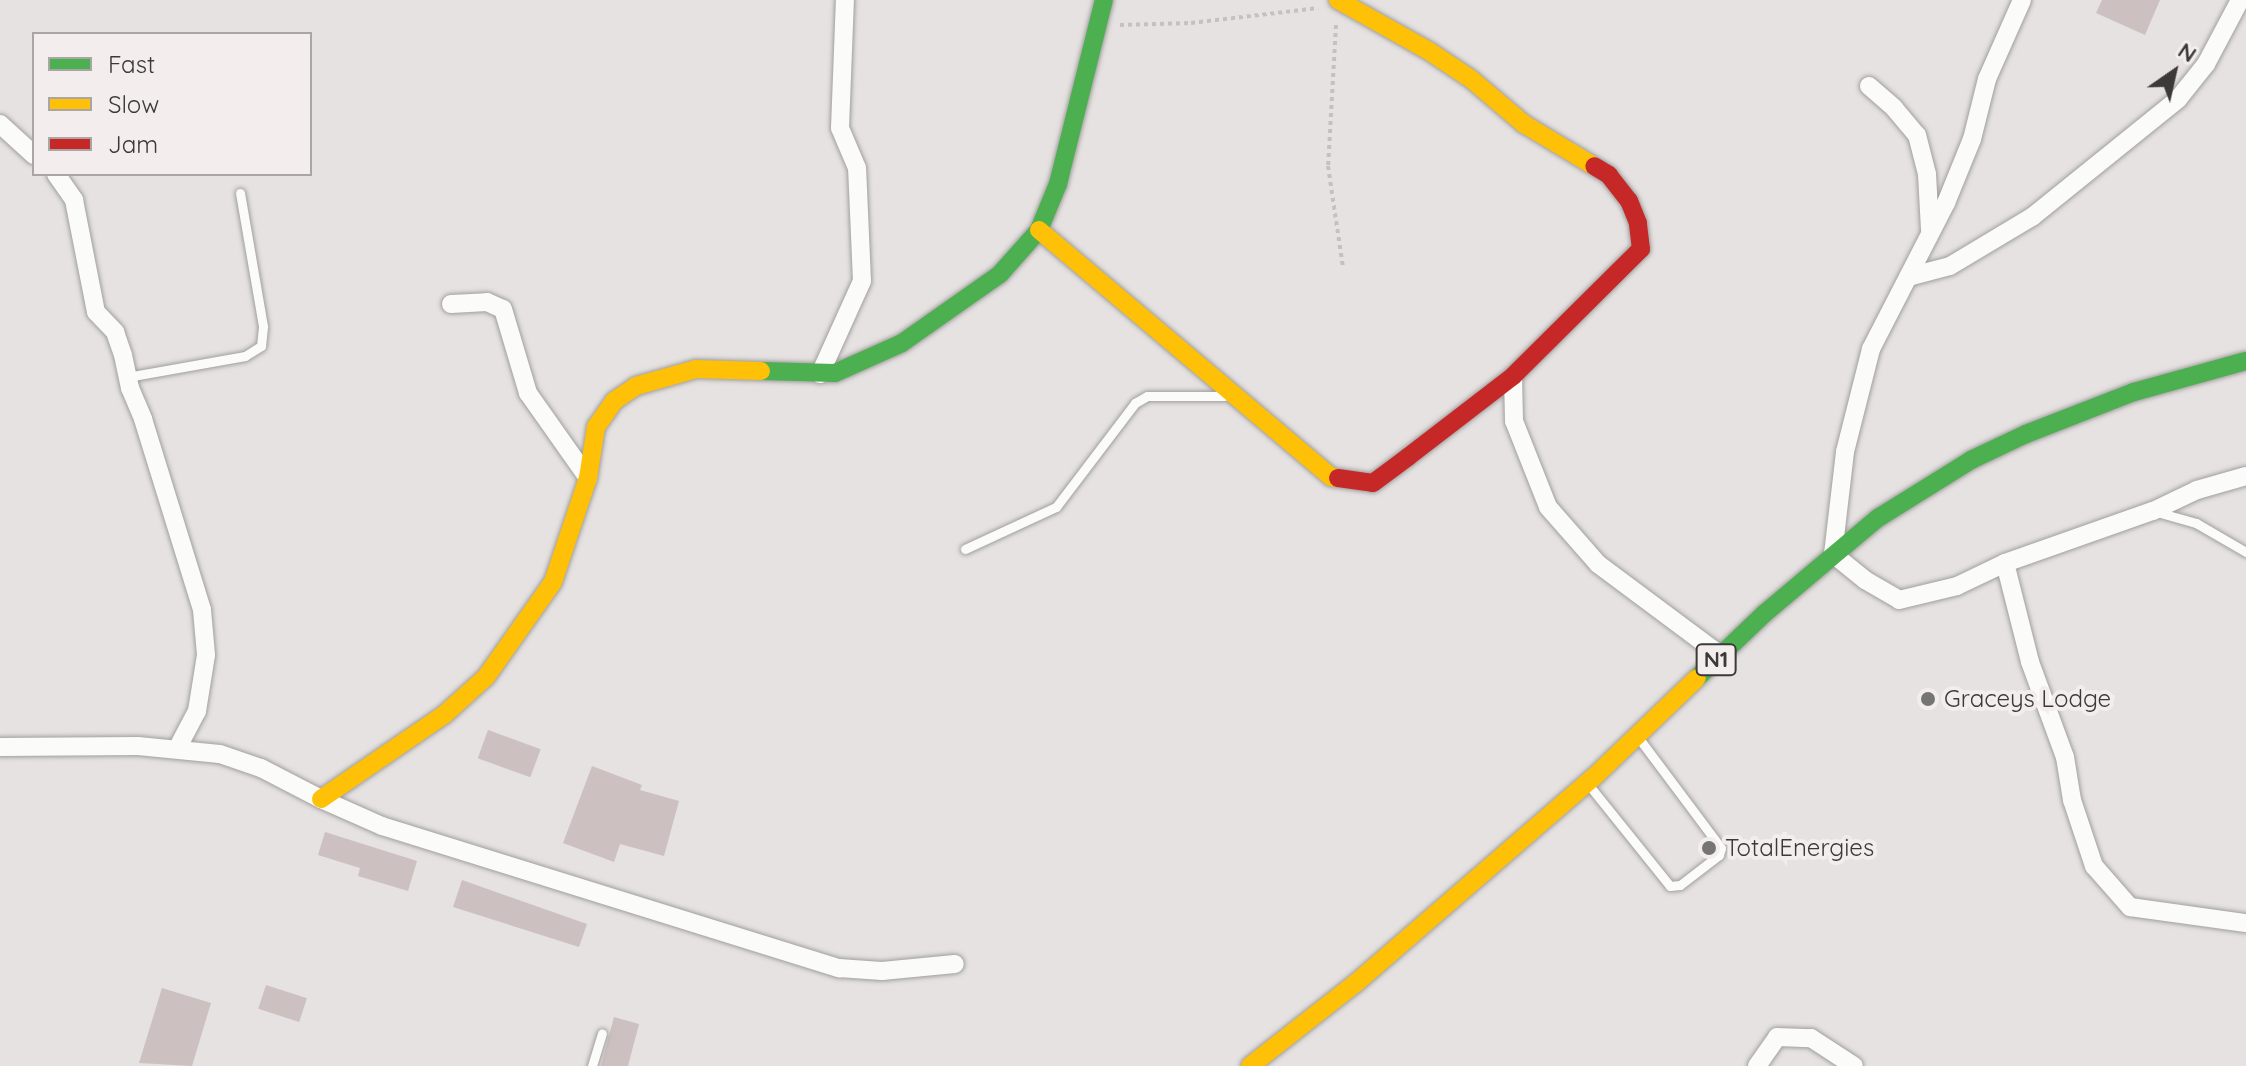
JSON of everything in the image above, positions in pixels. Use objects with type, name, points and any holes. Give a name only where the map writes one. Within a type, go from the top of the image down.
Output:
[{"type":"main road","points":[[321,799],[445,714],[486,677],[553,582],[588,478],[596,427],[614,401],[636,386],[696,369],[835,373],[902,343],[1000,274],[1039,230],[1058,184],[1104,0]]},
{"type":"main road","points":[[1039,230],[1331,477],[1373,483],[1513,376],[1641,249],[1638,223],[1629,201],[1609,175],[1524,124],[1450,65],[1336,1]]},
{"type":"main road","name":"N1","points":[[1250,1066],[1356,983],[1587,783],[1720,655],[1878,518],[1971,460],[2094,406],[2184,376],[2246,361]]},
{"type":"street","points":[[820,374],[862,281],[857,168],[840,128],[845,0]]},
{"type":"street","points":[[2022,0],[1987,79],[1972,139],[1930,233],[1871,349],[1845,452],[1833,554],[1865,580],[1899,600],[1957,586],[2005,563],[2153,511],[2197,490],[2246,476]]},
{"type":"street","points":[[1908,277],[1950,266],[2032,217],[2178,99],[2206,64],[2240,0]]},
{"type":"street","points":[[1869,86],[1894,108],[1917,135],[1927,174],[1930,233]]},
{"type":"street","points":[[0,124],[32,153]]},
{"type":"street","points":[[57,176],[74,200],[96,312],[115,332],[202,610],[206,655],[197,711],[178,747]]},
{"type":"street","points":[[451,304],[487,302],[503,309],[528,393],[588,478]]},
{"type":"street","points":[[1513,376],[1514,421],[1548,507],[1598,564],[1720,655]]},
{"type":"street","points":[[2005,563],[2030,662],[2060,743],[2072,800],[2094,866],[2130,907],[2246,923]]},
{"type":"street","points":[[0,747],[178,747],[220,754],[261,768],[382,826],[839,968],[882,971],[955,964]]},
{"type":"street","points":[[1757,1066],[1777,1037],[1811,1038],[1854,1066]]},
{"type":"lane","points":[[127,377],[245,356],[261,346],[263,326],[240,193]]},
{"type":"lane","points":[[965,549],[1056,507],[1135,403],[1147,396],[1236,396]]},
{"type":"lane","points":[[2153,511],[2196,523],[2246,552]]},
{"type":"lane","points":[[1587,783],[1670,886],[1680,885],[1719,855],[1721,848],[1637,735]]},
{"type":"lane","points":[[592,1066],[602,1033]]},
{"type":"path","points":[[1097,26],[1191,23],[1310,11],[1336,1],[1337,30],[1328,166],[1343,268]]},
{"type":"building","points":[[2102,0],[2160,0],[2145,35],[2096,13]]},
{"type":"building","points":[[488,730],[541,749],[530,777],[478,758]]},
{"type":"building","points":[[592,766],[642,785],[640,790],[679,801],[664,856],[620,844],[614,862],[563,843]]},
{"type":"building","points":[[325,832],[417,861],[408,891],[358,876],[360,868],[318,855]]},
{"type":"building","points":[[462,880],[587,924],[579,947],[453,907]]},
{"type":"building","points":[[266,985],[307,998],[299,1022],[258,1009]]},
{"type":"building","points":[[162,988],[211,1003],[192,1066],[139,1063]]},
{"type":"building","points":[[614,1017],[639,1024],[628,1066],[601,1066]]},
{"type":"traffic: fast","points":[[761,371],[835,373],[902,343],[1000,274],[1039,230],[1058,184],[1104,0]]},
{"type":"traffic: fast","points":[[1697,678],[1765,613],[1878,518],[1971,460],[2026,434],[2134,392],[2246,361]]},
{"type":"traffic: slow","points":[[1338,0],[1429,51],[1471,79],[1524,124],[1594,166]]},
{"type":"traffic: slow","points":[[1039,230],[1331,477],[1338,478]]},
{"type":"traffic: slow","points":[[321,799],[445,714],[486,677],[553,582],[588,478],[596,427],[614,401],[636,386],[696,369],[761,371]]},
{"type":"traffic: slow","points":[[1250,1066],[1356,983],[1593,778],[1697,678]]},
{"type":"traffic: jam","points":[[1338,478],[1373,483],[1408,457],[1513,376],[1641,249],[1638,223],[1629,201],[1609,175],[1594,166]]},
{"type":"place","name":"Graceys Lodge","points":[[1928,699]]},
{"type":"place","name":"TotalEnergies","points":[[1709,848]]}]
